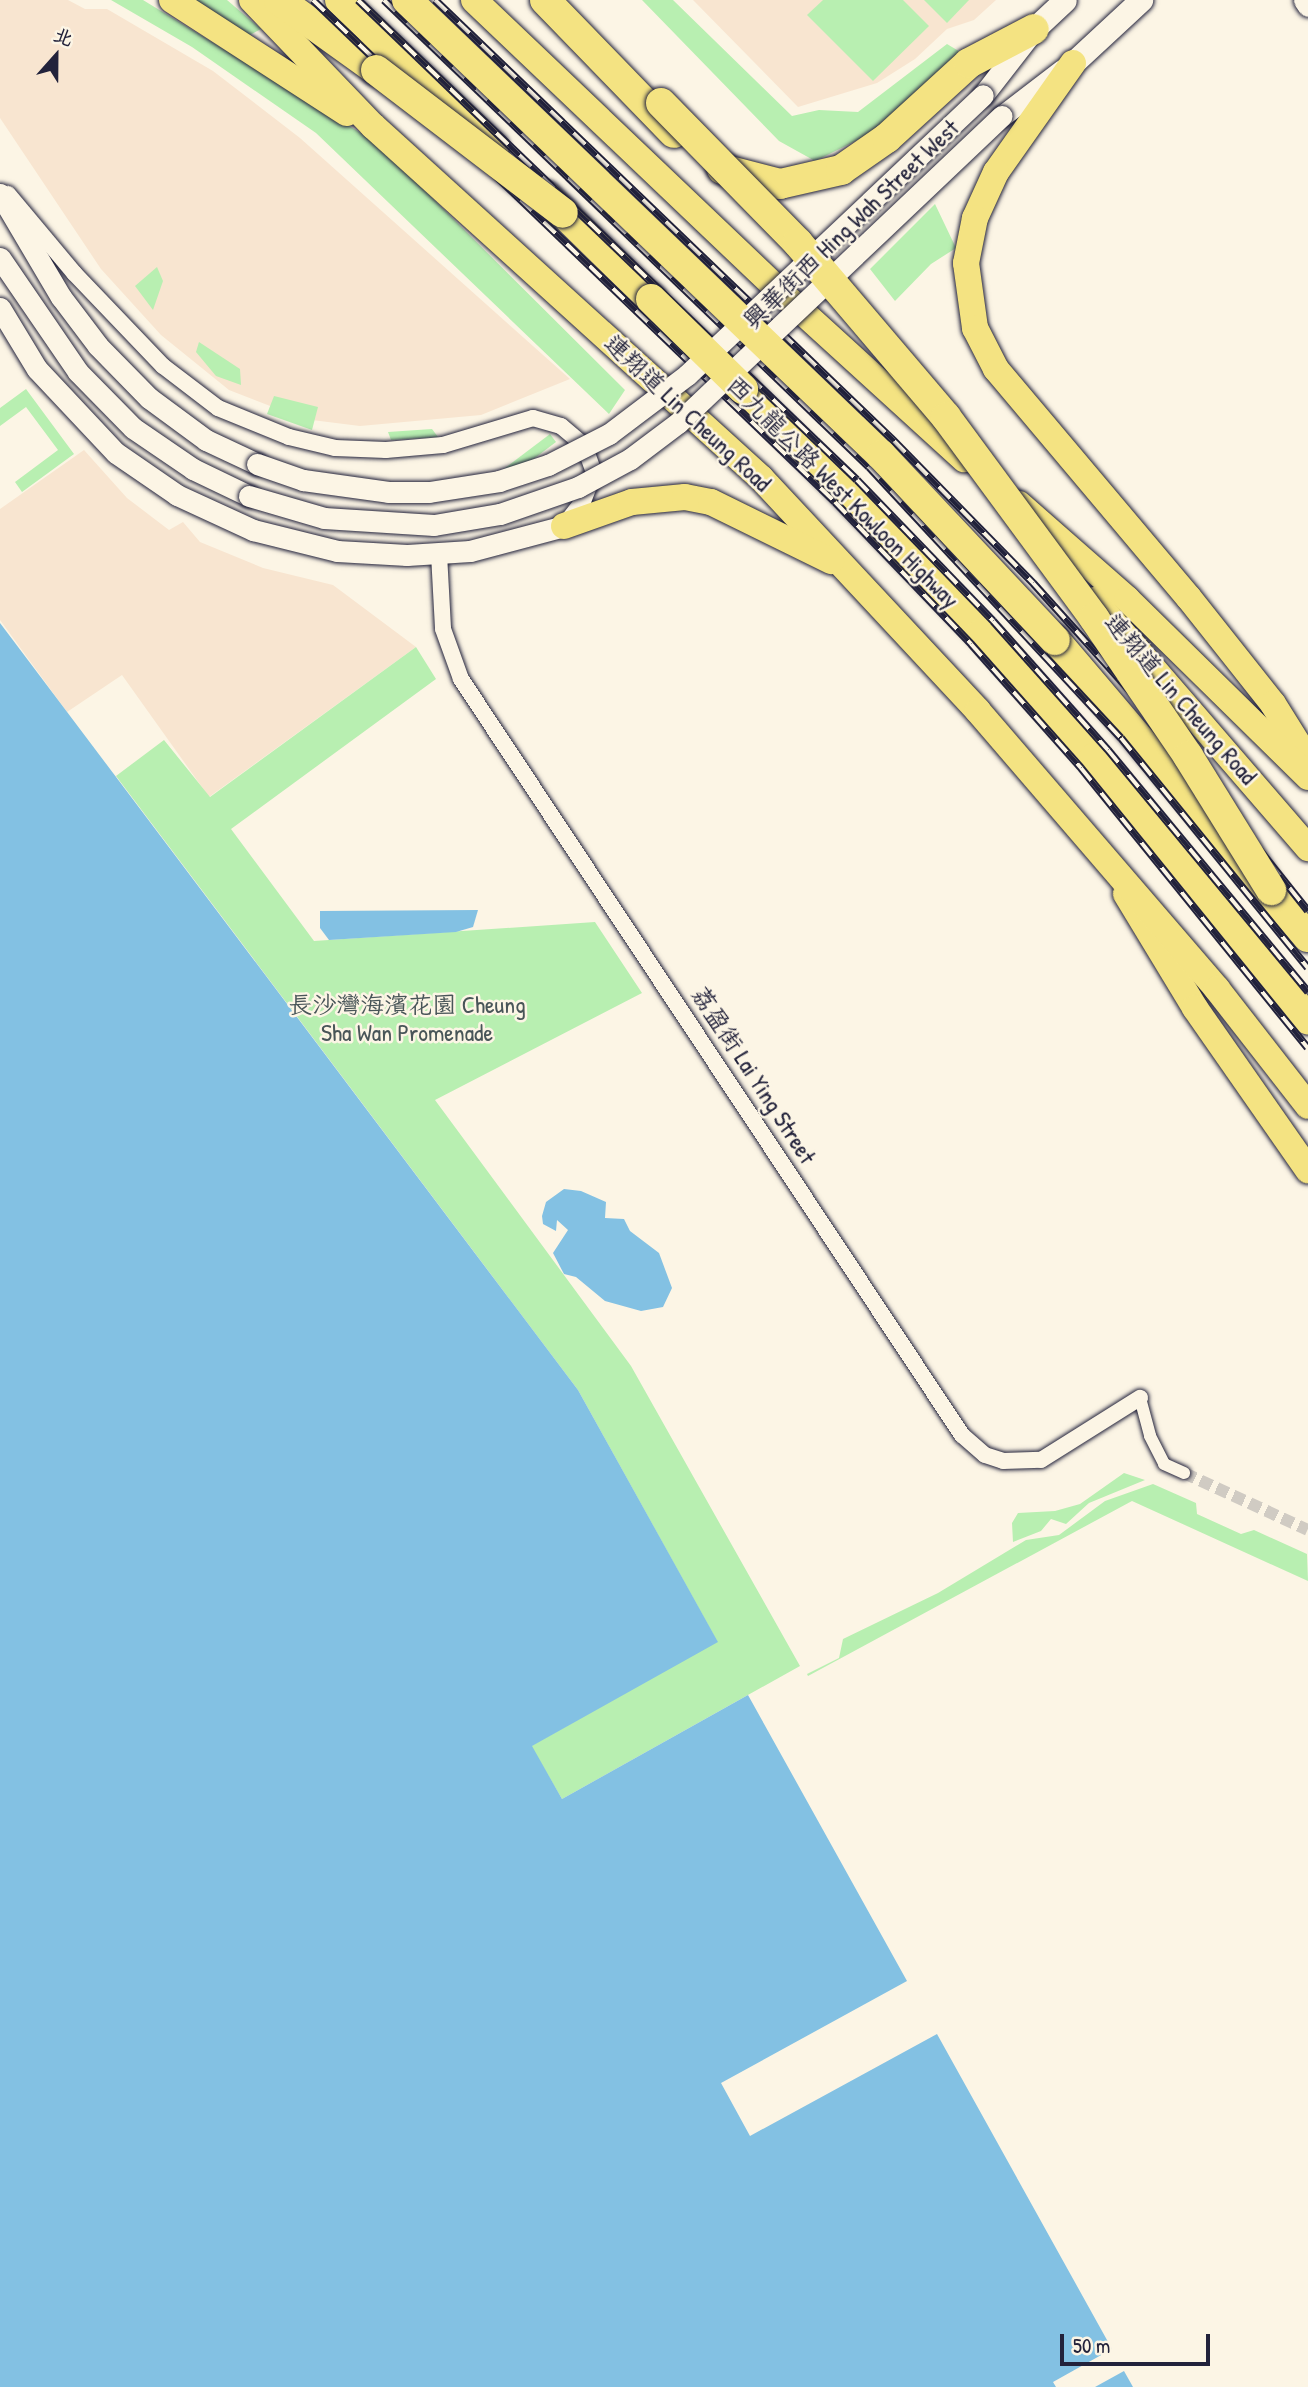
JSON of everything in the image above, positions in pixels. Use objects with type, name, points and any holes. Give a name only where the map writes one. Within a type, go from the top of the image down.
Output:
[{"type":"highway","points":[[279,0],[563,213]]},
{"type":"highway","name":"西九龍公路 West Kowloon Highway","points":[[340,0],[563,213],[845,491],[982,632],[1094,758],[1308,1019]]},
{"type":"highway","name":"西九龍公路 West Kowloon Highway","points":[[407,0],[881,455],[1032,614],[1271,890],[1308,937]]},
{"type":"highway","points":[[545,0],[699,155],[738,175],[780,184],[841,170],[865,156],[969,63],[1034,29]]},
{"type":"highway","points":[[559,0],[798,243],[946,417],[1133,676],[1271,890]]},
{"type":"main road","points":[[172,0],[373,126]]},
{"type":"main road","name":"連翔道 Lin Cheung Road","points":[[252,0],[373,126],[761,478],[848,570],[1099,850],[1217,989],[1308,1106]]},
{"type":"main road","name":"連翔道 Lin Cheung Road","points":[[474,0],[775,287],[947,440],[1230,753],[1308,848]]},
{"type":"main road","name":"興華街西 Hing Wah Street West","points":[[1034,29],[1065,0]]},
{"type":"main road","name":"興華街西 Hing Wah Street West","points":[[1073,63],[1141,0]]},
{"type":"main road","points":[[1073,63],[996,172],[975,218],[966,263],[975,328],[996,369],[1189,598],[1273,704],[1308,760]]},
{"type":"main road","points":[[947,440],[1127,599],[1308,777]]},
{"type":"main road","points":[[564,526],[632,502],[685,497],[711,502],[848,570]]},
{"type":"main road","name":"連翔道 Lin Cheung Road","points":[[1099,850],[1195,1008],[1308,1170]]},
{"type":"street","points":[[1304,0],[1308,6]]},
{"type":"street","name":"興華街西 Hing Wah Street West","points":[[0,194],[61,297],[98,346],[149,398],[206,440],[257,464],[350,489],[429,492],[499,481],[561,459],[609,434],[687,375],[983,95],[1034,29]]},
{"type":"street","name":"興華街西 Hing Wah Street West","points":[[0,258],[78,372],[133,428],[193,469],[249,496],[324,518],[434,525],[510,511],[587,482],[653,443],[707,398],[1002,116],[1073,63]]},
{"type":"street","points":[[0,184],[74,272],[163,366],[218,408],[289,437],[348,448],[443,445],[533,418],[561,426],[584,445],[594,473],[583,501],[564,526],[509,542],[439,554],[373,554],[295,543],[212,514],[177,495],[86,426],[37,369],[0,308]]},
{"type":"street","name":"荔盈街 Lai Ying Street","points":[[439,554],[443,629],[461,679],[962,1435],[985,1455],[1003,1461],[1041,1460],[1140,1398]]},
{"type":"street","points":[[1140,1398],[1150,1436],[1164,1464],[1184,1473]]},
{"type":"shaded area","points":[[0,0],[68,0],[85,9],[107,9],[213,71],[300,138],[570,379],[481,415],[360,426],[304,419],[229,390],[161,335],[101,269],[0,118]]},
{"type":"shaded area","points":[[693,0],[996,0],[974,20],[947,29],[915,59],[877,83],[798,107]]},
{"type":"shaded area","points":[[84,450],[127,498],[169,530],[183,522],[200,542],[263,568],[333,585],[416,647],[209,797],[122,675],[67,712],[0,620],[0,509]]},
{"type":"green space","points":[[111,0],[143,0],[377,143],[625,390],[609,414],[316,133],[192,47]]},
{"type":"green space","points":[[185,0],[227,0],[261,29],[248,36]]},
{"type":"green space","points":[[642,0],[673,0],[792,116],[819,110],[858,112],[947,44],[962,53],[876,131],[815,161],[779,141]]},
{"type":"green space","points":[[823,0],[903,0],[929,26],[873,81],[807,15]]},
{"type":"green space","points":[[924,0],[969,0],[947,23]]},
{"type":"green space","points":[[935,204],[956,248],[931,264],[895,301],[870,269]]},
{"type":"green space","points":[[157,267],[163,281],[153,310],[135,286]]},
{"type":"green space","points":[[199,342],[240,369],[241,385],[216,376],[196,352]]},
{"type":"green space","points":[[26,389],[74,454],[22,492],[15,482],[58,450],[26,407],[0,426],[0,408]]},
{"type":"green space","points":[[274,396],[318,407],[312,430],[267,414]]},
{"type":"green space","points":[[432,429],[438,437],[391,440],[388,432]]},
{"type":"green space","points":[[550,434],[556,442],[492,490],[486,482]]},
{"type":"green space","name":"長沙灣海濱花園 Cheung Sha Wan Promenade","points":[[416,647],[436,679],[231,829],[314,941],[595,922],[642,993],[435,1100],[631,1366],[800,1666],[562,1799],[531,1746],[717,1641],[578,1390],[116,776],[164,740],[210,797]]},
{"type":"green space","points":[[1124,1473],[1145,1480],[1089,1503],[1066,1524],[1051,1519],[1041,1531],[1013,1542],[1012,1523],[1018,1513],[1055,1511],[1080,1504]]},
{"type":"green space","points":[[1153,1484],[1196,1503],[1197,1514],[1241,1534],[1254,1530],[1307,1554],[1308,1581],[1132,1501],[808,1676],[807,1674],[839,1658],[843,1639],[938,1593],[1026,1540],[1059,1535],[1105,1501]]},
{"type":"water","points":[[0,623],[578,1390],[718,1642],[532,1746],[562,1799],[748,1695],[907,1981],[721,2083],[750,2136],[937,2034],[1112,2349],[1053,2382],[1056,2387],[0,2387]]},
{"type":"water","points":[[478,910],[473,927],[456,932],[329,940],[320,928],[320,911]]},
{"type":"water","points":[[564,1189],[581,1191],[606,1202],[605,1218],[624,1219],[630,1231],[659,1253],[672,1288],[663,1307],[641,1311],[605,1301],[576,1277],[564,1274],[553,1253],[568,1230],[557,1220],[556,1231],[543,1224],[542,1216],[546,1202]]},
{"type":"water","points":[[1124,2371],[1133,2387],[1095,2387]]},
{"type":"tunnel","points":[[1184,1473],[1308,1530]]},
{"type":"railway","points":[[313,0],[835,502],[971,644],[1081,768],[1308,1048]]},
{"type":"railway","points":[[358,0],[857,480],[993,621],[1108,750],[1308,992]]},
{"type":"railway","points":[[384,0],[869,467],[1121,738],[1308,968]]},
{"type":"railway","points":[[435,0],[894,441],[1033,583],[1150,713],[1308,911]]}]
